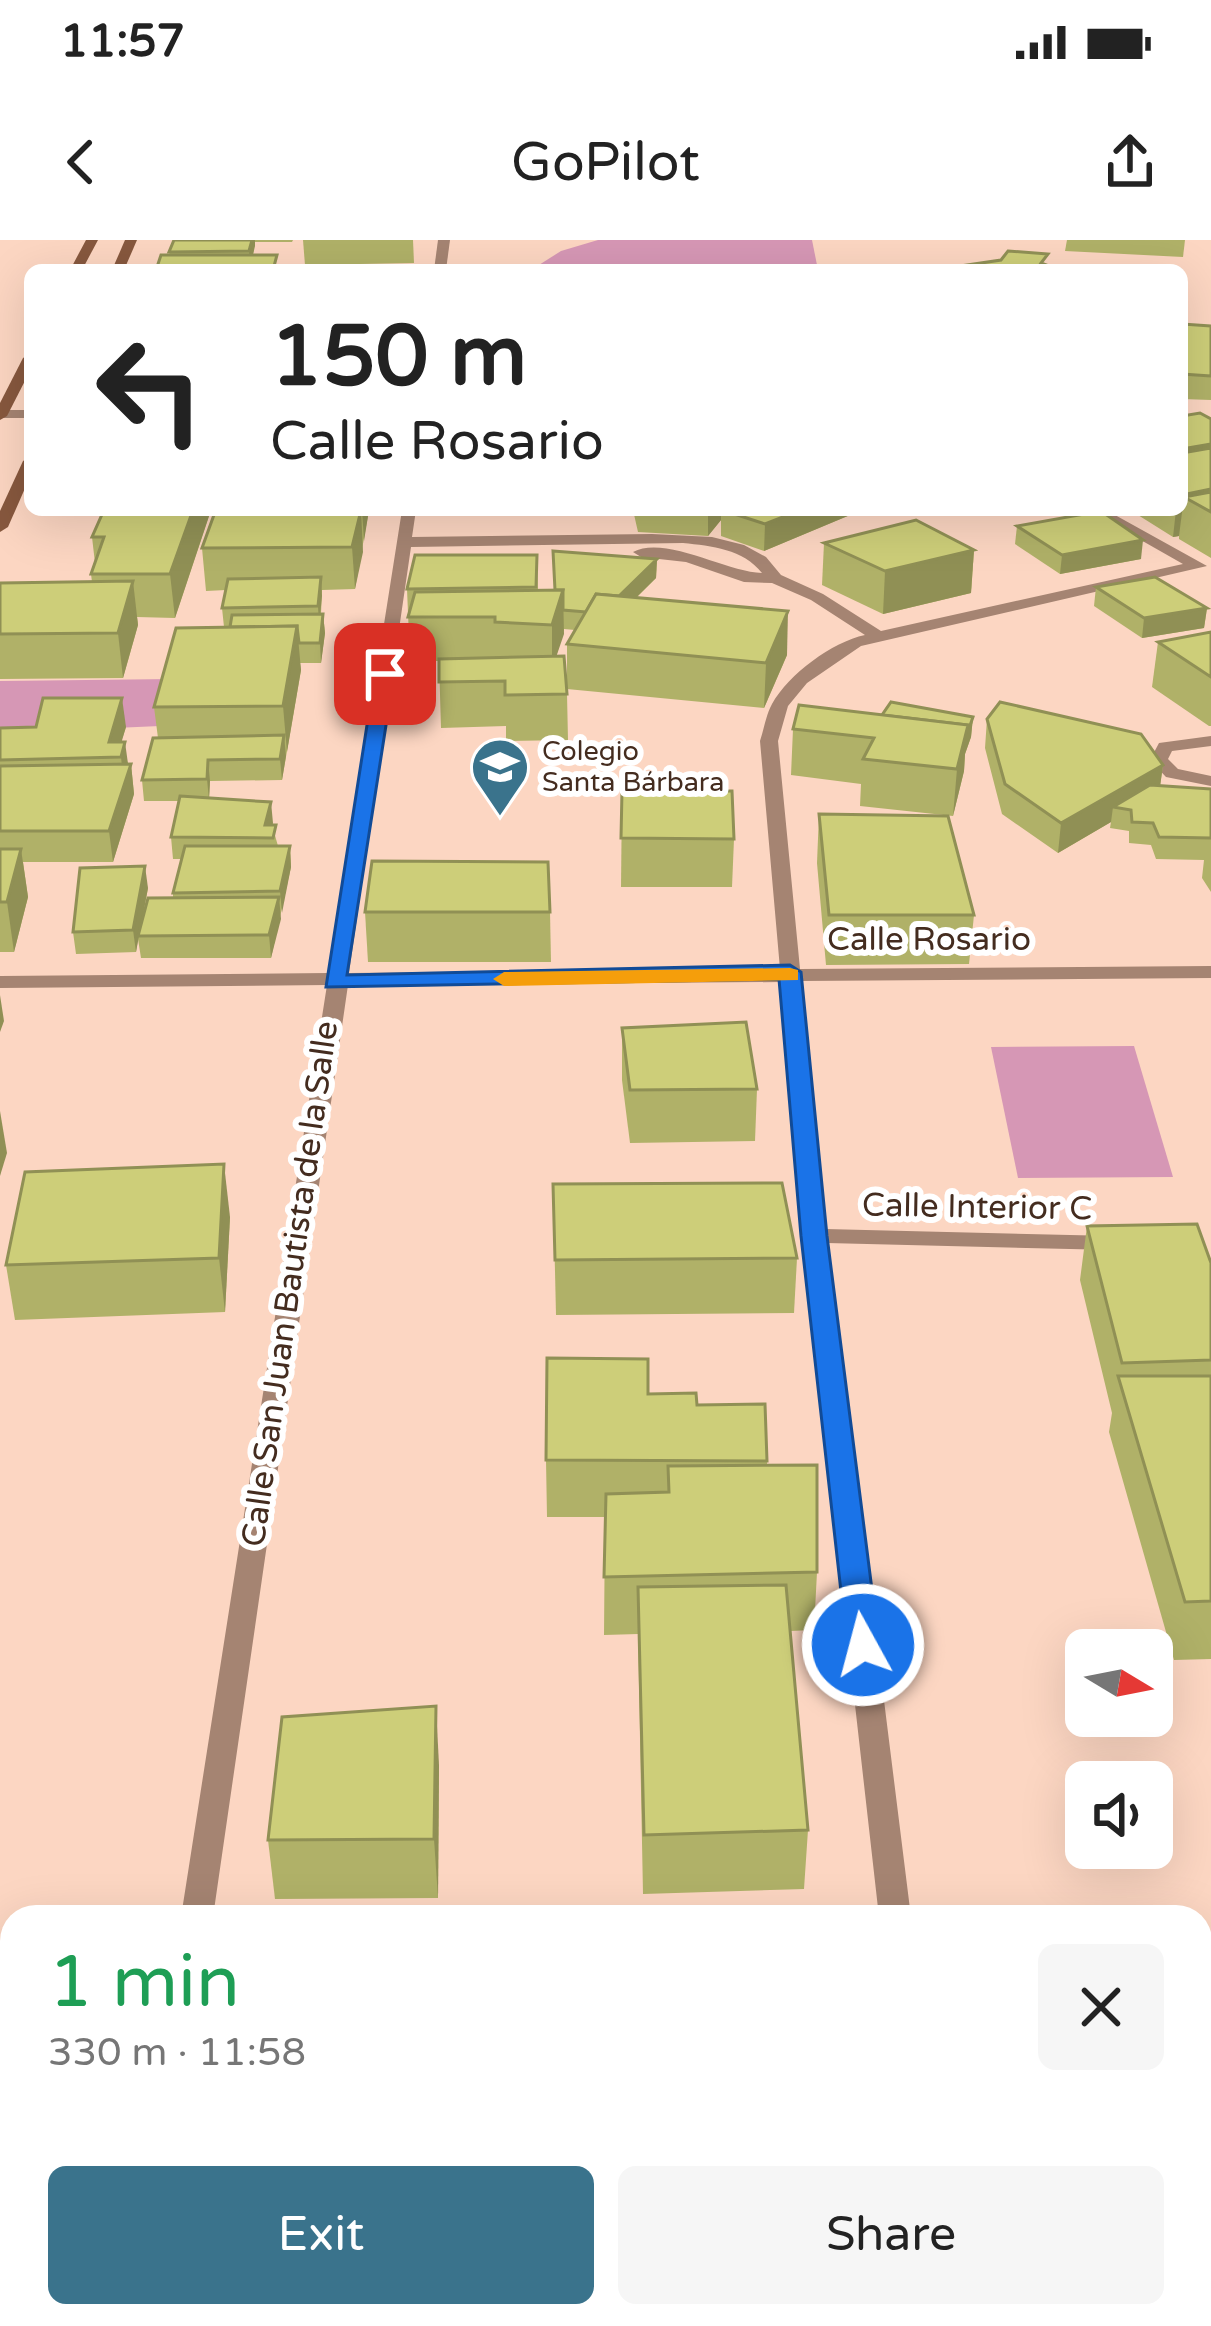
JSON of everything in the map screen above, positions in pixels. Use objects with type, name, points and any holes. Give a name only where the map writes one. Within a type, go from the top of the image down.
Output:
[{"type":"main road","points":[[0,414],[24,369]]},
{"type":"main road","points":[[0,527],[24,474]]},
{"type":"street","name":"Calle San Juan Bautista de la Salle","points":[[199,1905],[334,982],[409,516]]},
{"type":"street","points":[[1106,516],[1204,569]]},
{"type":"street","points":[[406,542],[592,542],[615,550],[688,558],[744,577],[775,578],[817,597],[876,635]]},
{"type":"street","points":[[895,1905],[814,1236],[769,741],[780,705],[802,679],[832,653],[876,635],[1204,569]]},
{"type":"street","points":[[1211,741],[1165,747],[1159,760],[1172,773],[1211,782]]},
{"type":"street","name":"Calle Rosario","points":[[0,982],[1211,972]]},
{"type":"street","name":"Calle Interior C","points":[[814,1236],[1141,1244]]},
{"type":"shaded area","points":[[598,240],[812,240],[817,264],[540,264],[561,251]]},
{"type":"shaded area","points":[[173,679],[160,726],[0,733],[0,681]]},
{"type":"shaded area","points":[[1134,1046],[1173,1177],[1018,1178],[991,1047]]},
{"type":"building","points":[[174,240],[252,240],[249,251],[169,252]]},
{"type":"building","points":[[1008,251],[1048,254],[1044,264],[974,264],[1001,260]]},
{"type":"building","points":[[161,255],[277,255],[275,264],[158,264]]},
{"type":"building","points":[[1188,324],[1211,326],[1211,376],[1188,374]]},
{"type":"building","points":[[1200,413],[1211,419],[1211,444],[1188,448],[1188,415]]},
{"type":"building","points":[[1211,448],[1211,489],[1188,494],[1188,452]]},
{"type":"building","points":[[1211,492],[1211,512],[1188,499]]},
{"type":"building","points":[[101,516],[191,516],[170,574],[91,574],[104,537],[92,537]]},
{"type":"building","points":[[214,516],[360,516],[352,547],[202,548]]},
{"type":"building","points":[[740,516],[786,516],[765,524]]},
{"type":"building","points":[[1073,516],[1108,516],[1143,540],[1062,555],[1017,526]]},
{"type":"building","points":[[916,520],[974,550],[885,571],[824,543]]},
{"type":"building","points":[[553,551],[657,559],[619,596],[596,594],[586,612],[563,610],[563,590],[555,590]]},
{"type":"building","points":[[415,555],[537,555],[536,587],[407,589]]},
{"type":"building","points":[[321,577],[318,606],[222,608],[228,579]]},
{"type":"building","points":[[1155,577],[1207,608],[1144,618],[1096,587]]},
{"type":"building","points":[[133,581],[118,633],[0,634],[0,583]]},
{"type":"building","points":[[563,590],[552,625],[495,622],[495,617],[408,617],[415,592]]},
{"type":"building","points":[[596,594],[788,611],[766,663],[567,644]]},
{"type":"building","points":[[323,614],[320,643],[299,643],[297,626],[230,627],[232,615]]},
{"type":"building","points":[[297,626],[283,706],[154,707],[176,628]]},
{"type":"building","points":[[1211,632],[1211,677],[1158,642]]},
{"type":"building","points":[[564,656],[567,694],[505,695],[505,681],[439,682],[439,659]]},
{"type":"building","points":[[43,698],[122,698],[109,742],[125,742],[121,757],[0,760],[0,728],[36,727]]},
{"type":"building","points":[[891,702],[973,717],[967,734],[968,725],[882,715]]},
{"type":"building","points":[[1000,702],[1141,734],[1163,765],[1061,823],[1005,784],[987,719]]},
{"type":"building","points":[[799,705],[968,725],[957,769],[863,759],[874,738],[793,729]]},
{"type":"building","points":[[284,735],[280,759],[208,760],[207,779],[142,780],[153,738]]},
{"type":"building","points":[[131,764],[109,831],[0,831],[0,766]]},
{"type":"building","points":[[1150,785],[1211,789],[1211,838],[1159,837],[1153,823],[1132,822],[1131,810],[1113,807]]},
{"type":"building","points":[[622,791],[732,791],[734,839],[621,838]]},
{"type":"building","points":[[180,796],[271,802],[265,825],[276,825],[273,838],[171,837]]},
{"type":"building","points":[[819,814],[948,816],[974,915],[829,915]]},
{"type":"building","points":[[185,846],[290,846],[280,891],[173,893]]},
{"type":"building","points":[[0,849],[21,849],[7,902],[0,902]]},
{"type":"building","points":[[372,861],[548,862],[550,912],[365,912]]},
{"type":"building","points":[[145,866],[133,930],[73,932],[80,868]]},
{"type":"building","points":[[279,897],[269,935],[138,936],[148,898]]},
{"type":"building","points":[[746,1022],[757,1089],[630,1090],[622,1028]]},
{"type":"building","points":[[224,1164],[219,1258],[6,1265],[25,1172]]},
{"type":"building","points":[[782,1183],[797,1258],[555,1260],[553,1184]]},
{"type":"building","points":[[1197,1224],[1211,1263],[1211,1360],[1122,1363],[1087,1226]]},
{"type":"building","points":[[547,1358],[648,1359],[648,1394],[696,1393],[697,1405],[765,1404],[767,1461],[546,1460]]},
{"type":"building","points":[[1118,1376],[1211,1376],[1211,1601],[1185,1602]]},
{"type":"building","points":[[817,1465],[817,1572],[604,1577],[606,1494],[669,1492],[668,1466]]},
{"type":"building","points":[[786,1585],[808,1830],[644,1835],[638,1587]]},
{"type":"building","points":[[436,1706],[434,1839],[268,1840],[282,1717]]},
{"type":"slow traffic","points":[[504,979],[790,975]]},
{"type":"place","name":"Colegio Santa Bárbara","points":[[500,818]]},
{"type":"route","points":[[385,674],[334,982],[790,972],[814,1236],[863,1645]]}]
